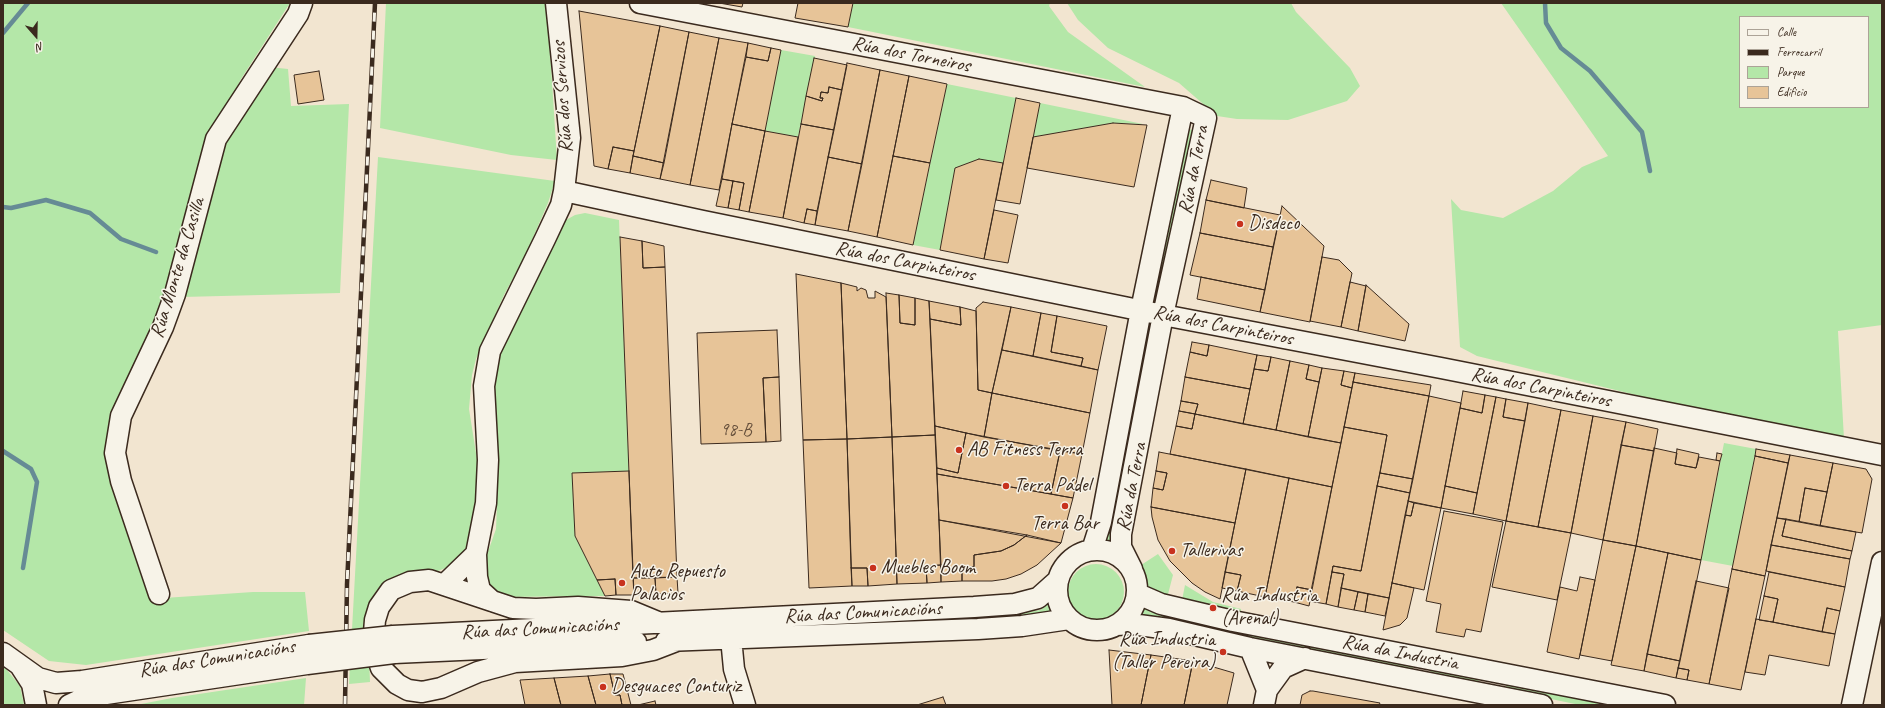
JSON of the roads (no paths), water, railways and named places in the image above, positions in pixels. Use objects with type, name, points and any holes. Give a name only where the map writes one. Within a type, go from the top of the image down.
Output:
[{"type":"street","name":"Rúa Monte da Casilla","points":[[159,594],[121,481],[115,454],[121,416],[160,334],[175,294],[216,139],[298,14],[302,3]]},
{"type":"street","name":"Rúa dos Servizos","points":[[492,601],[480,590],[477,577],[476,554],[486,503],[488,460],[484,386],[490,351],[546,240],[561,205],[564,191],[570,138],[556,3]]},
{"type":"street","name":"Rúa dos Torneiros","points":[[640,3],[1183,107]]},
{"type":"street","name":"Rúa da Terra","points":[[1092,550],[1101,522],[1141,310],[1183,107],[1206,118],[1164,315],[1121,534],[1121,547],[1132,569]]},
{"type":"street","name":"Rúa dos Carpinteiros","points":[[564,191],[703,221],[1164,315],[1882,455]]},
{"type":"street","name":"Rúa das Comunicacións","points":[[3,653],[38,678],[56,683],[393,645],[660,623],[1015,604],[1038,598],[1057,581],[1064,566],[1068,562],[1076,555],[1092,550],[1104,550],[1115,553],[1132,569]]},
{"type":"street","points":[[445,584],[476,554]]},
{"type":"street","points":[[1852,705],[1882,562]]},
{"type":"street","points":[[1057,581],[1057,595],[1061,608],[1069,619],[1080,626],[1092,630],[1105,630],[1118,625],[1127,617],[1134,606],[1138,594],[1136,577],[1132,569]]},
{"type":"street","points":[[660,623],[631,611],[578,607],[536,609],[513,608],[445,584],[429,580],[410,582],[391,590],[379,607],[375,620],[373,645],[381,668],[397,684],[408,690],[422,692],[441,688],[478,672],[515,662],[622,656],[654,650],[679,640]]},
{"type":"street","name":"Rúa da Industria","points":[[1138,594],[1160,604],[1233,621],[1666,705]]},
{"type":"street","name":"Rúa das Comunicacións","points":[[393,645],[679,640],[978,629],[1022,626],[1069,619]]},
{"type":"street","name":"Rúa da Industria","points":[[1118,625],[1130,624],[1169,629],[1250,648],[1542,705]]},
{"type":"street","points":[[731,638],[734,669],[745,705]]},
{"type":"street","points":[[1250,648],[1266,698]]},
{"type":"street","name":"Rúa das Comunicacións","points":[[69,705],[86,697],[308,654]]},
{"type":"street","points":[[1266,698],[1283,668],[1305,658]]},
{"type":"street","points":[[1421,681],[1425,658]]},
{"type":"street","name":"Rúa das Comunicacións","points":[[21,667],[32,684],[36,705]]},
{"type":"street","points":[[1493,695],[1498,672]]},
{"type":"waterway","points":[[3,33],[28,3]]},
{"type":"waterway","points":[[1545,3],[1546,23],[1561,48],[1590,71],[1642,132],[1650,171]]},
{"type":"waterway","points":[[3,207],[11,208],[46,200],[90,213],[121,239],[156,252]]},
{"type":"waterway","points":[[3,451],[31,469],[37,482],[23,568]]},
{"type":"railway","points":[[345,705],[347,584],[375,3]]},
{"type":"place","name":"Disdeco","points":[[1240,224]]},
{"type":"place","name":"AB Fitness Terra","points":[[959,450]]},
{"type":"place","name":"Terra Pádel","points":[[1006,486]]},
{"type":"place","name":"Terra Bar","points":[[1065,506]]},
{"type":"place","name":"Tallerivas","points":[[1172,551]]},
{"type":"place","name":"Muebles Boom","points":[[873,568]]},
{"type":"place","name":"Auto Repuesto Palacios","points":[[622,583]]},
{"type":"place","name":"Rúa Industria (Arenal)","points":[[1213,608]]},
{"type":"place","name":"Rúa Industria (Taller Pereira)","points":[[1223,652]]},
{"type":"place","name":"Desguaces Conturiz","points":[[603,687]]}]
